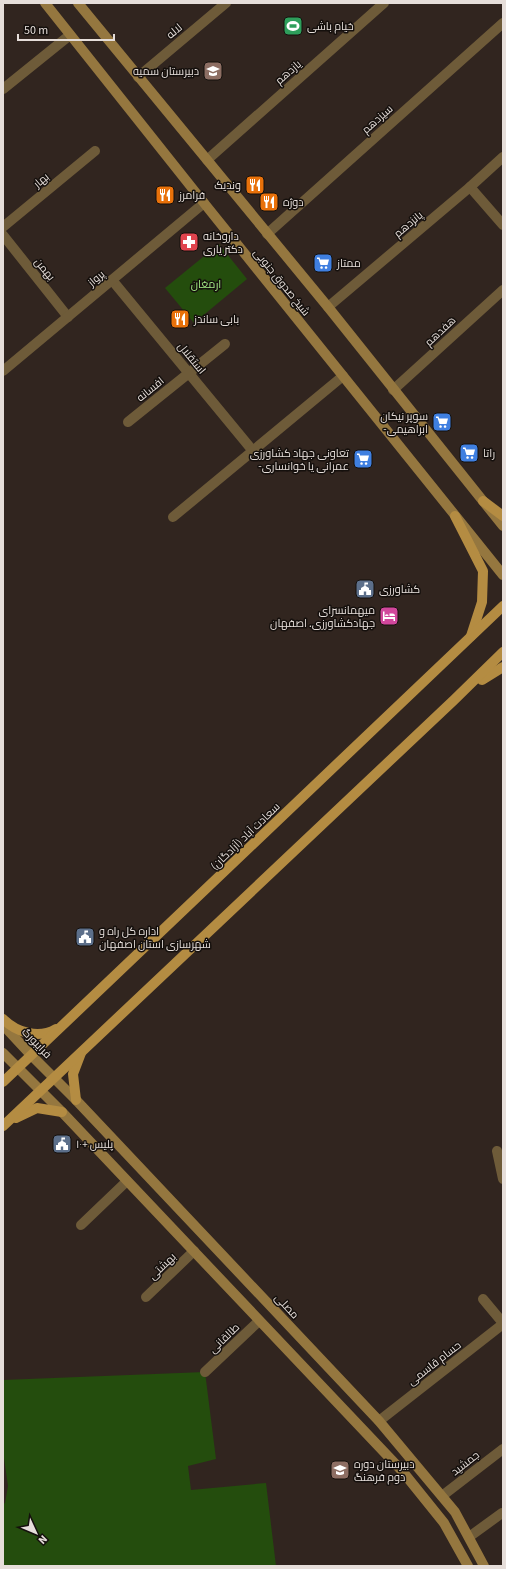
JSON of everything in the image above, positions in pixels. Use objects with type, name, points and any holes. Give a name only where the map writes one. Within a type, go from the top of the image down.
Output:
[{"type":"main road","name":"شیخ صدوق جنوبی","points":[[45,3],[204,204],[503,575]]},
{"type":"main road","name":"شیخ صدوق جنوبی","points":[[78,3],[328,307],[503,526]]},
{"type":"main road","points":[[483,501],[503,516]]},
{"type":"main road","points":[[455,516],[483,571],[482,602],[470,637]]},
{"type":"main road","name":"سعادت آباد (آزادگان)","points":[[3,1082],[503,606]]},
{"type":"main road","points":[[4,1124],[503,652]]},
{"type":"main road","points":[[454,700],[490,673],[503,667]]},
{"type":"main road","points":[[3,1019],[20,1031],[38,1035],[50,1033],[63,1025]]},
{"type":"main road","name":"فرایبورگ","points":[[3,1025],[54,1078]]},
{"type":"main road","points":[[76,1100],[73,1074],[82,1050]]},
{"type":"main road","points":[[3,1053],[41,1090],[403,1472],[444,1523],[468,1566]]},
{"type":"main road","name":"مصلی","points":[[54,1078],[379,1421],[455,1512],[484,1566]]},
{"type":"main road","points":[[4,1124],[37,1108],[62,1112]]},
{"type":"main road","points":[[208,1266],[221,1253]]},
{"type":"street","name":"لاله","points":[[138,76],[226,3]]},
{"type":"street","name":"یازدهم","points":[[207,160],[384,3]]},
{"type":"street","name":"سیزدهم","points":[[267,234],[503,23]]},
{"type":"street","points":[[3,89],[70,35]]},
{"type":"street","name":"بهار","points":[[3,227],[94,151]]},
{"type":"street","name":"پانزدهم","points":[[328,307],[470,187],[503,157]]},
{"type":"street","points":[[470,187],[503,225]]},
{"type":"street","name":"پرواز","points":[[3,371],[204,204]]},
{"type":"street","name":"بهمن","points":[[3,235],[68,317]]},
{"type":"street","name":"استقلال","points":[[112,280],[253,452]]},
{"type":"street","name":"هفدهم","points":[[394,390],[503,290]]},
{"type":"street","name":"افسانه","points":[[128,422],[225,344]]},
{"type":"street","points":[[173,517],[253,452],[342,376]]},
{"type":"street","points":[[497,1151],[503,1179]]},
{"type":"street","points":[[81,1225],[127,1181]]},
{"type":"street","name":"بهشتی","points":[[146,1297],[194,1251]]},
{"type":"street","points":[[483,1299],[503,1324]]},
{"type":"street","name":"طالقانی","points":[[205,1372],[259,1321]]},
{"type":"street","name":"حسام قاسمی","points":[[379,1421],[503,1324]]},
{"type":"street","name":"جمشید","points":[[442,1496],[503,1448]]},
{"type":"street","points":[[469,1537],[502,1513]]},
{"type":"green space","name":"ارمغان","points":[[219,244],[247,279],[194,323],[165,288]]},
{"type":"green space","points":[[205,1372],[216,1459],[188,1466],[191,1490],[266,1483],[276,1566],[3,1566],[3,1504],[5,1503],[8,1486],[3,1451],[3,1380]]},
{"type":"place","name":"خیام باشی","points":[[293,26]]},
{"type":"place","name":"دبیرستان سمیه","points":[[213,71]]},
{"type":"place","name":"وندیک","points":[[255,185]]},
{"type":"place","name":"فرامرز","points":[[165,195]]},
{"type":"place","name":"دوژه","points":[[269,202]]},
{"type":"place","name":"داروخانه دکتر یاری","points":[[189,242]]},
{"type":"place","name":"ممتاز","points":[[323,263]]},
{"type":"place","name":"بابی ساندز","points":[[180,319]]},
{"type":"place","name":"سوپر نیکان -ابراهیمی","points":[[442,422]]},
{"type":"place","name":"راتا","points":[[469,453]]},
{"type":"place","name":"تعاونی جهاد کشاورزی -عمرانی یا خوانساری","points":[[363,459]]},
{"type":"place","name":"کشاورزی","points":[[365,589]]},
{"type":"place","name":"میهمانسرای جهادکشاورزی. اصفهان","points":[[389,616]]},
{"type":"place","name":"اداره کل راه و شهرسازی استان اصفهان","points":[[85,937]]},
{"type":"place","name":"پلیس +۱۰","points":[[62,1144]]},
{"type":"place","name":"دبیرستان دوره دوم فرهنگ","points":[[340,1470]]}]
